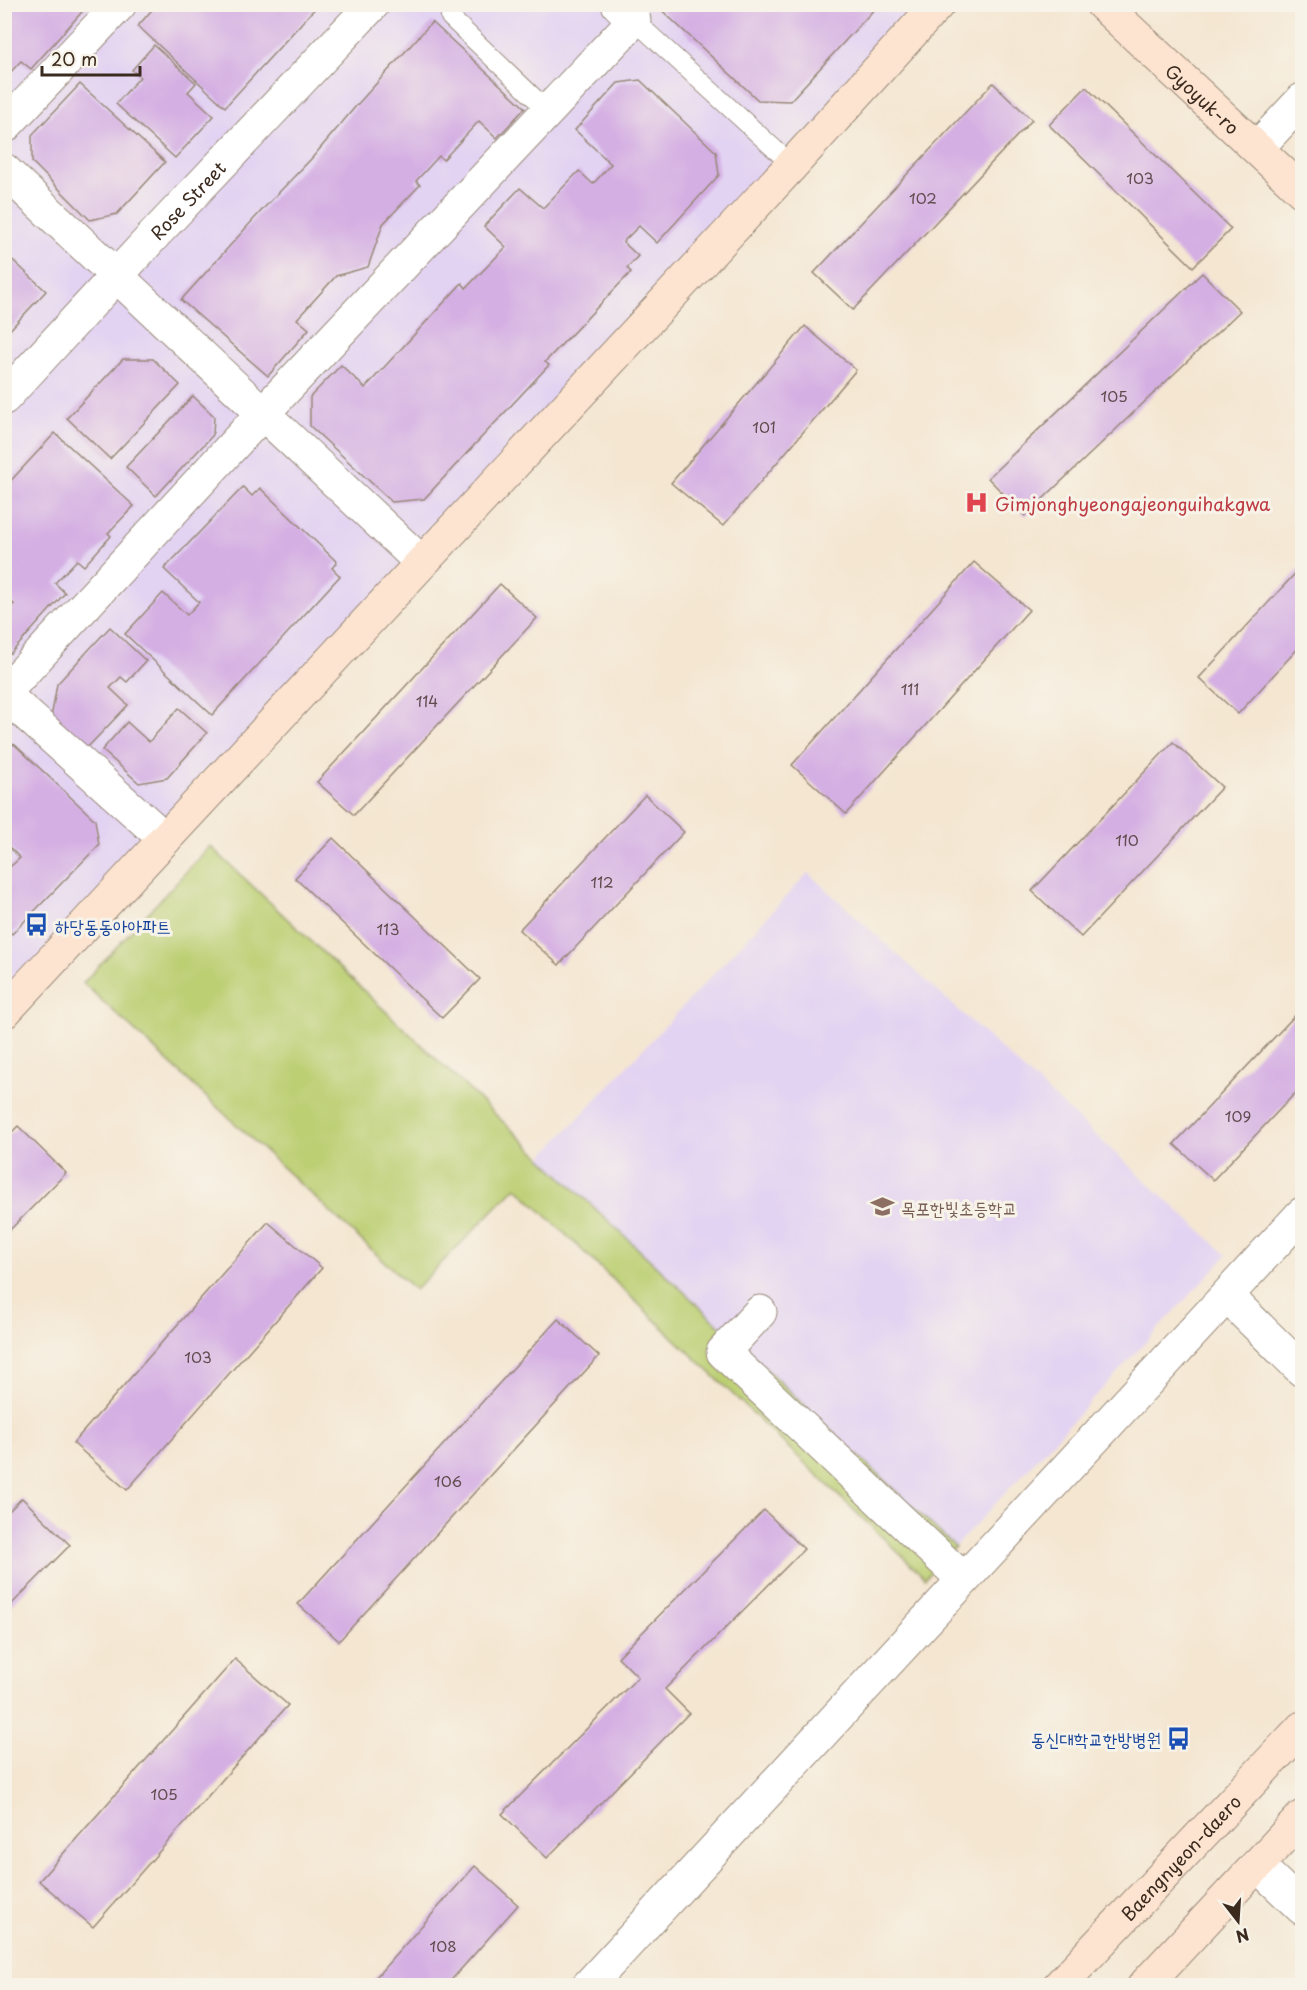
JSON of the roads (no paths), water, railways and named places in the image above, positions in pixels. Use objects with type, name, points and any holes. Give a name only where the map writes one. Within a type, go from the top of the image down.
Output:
[{"type":"street","points":[[4,127],[120,4]]},
{"type":"street","name":"Rose Street","points":[[4,399],[373,4]]},
{"type":"street","points":[[4,1012],[792,165],[938,4]]},
{"type":"street","name":"Gyoyuk-ro","points":[[1102,4],[1302,191]]},
{"type":"street","points":[[165,839],[4,694],[262,413],[548,111],[626,12]]},
{"type":"street","points":[[1257,148],[1302,100]]},
{"type":"street","points":[[4,170],[421,562]]},
{"type":"street","points":[[588,1986],[963,1579],[1228,1297],[1302,1214]]},
{"type":"street","points":[[1228,1297],[1302,1370]]},
{"type":"street","points":[[760,1312],[723,1352],[963,1579]]},
{"type":"street","name":"Baengnyeon-daero","points":[[1059,1986],[1302,1728]]},
{"type":"street","points":[[1144,1986],[1302,1816]]},
{"type":"street","points":[[1257,1865],[1302,1908]]},
{"type":"lane","points":[[626,12],[792,165]]},
{"type":"lane","points":[[450,17],[548,111]]},
{"type":"place","name":"Gimjonghyeongajeonguihakgwa","points":[[977,503]]},
{"type":"place","name":"하당동동아아파트","points":[[37,925]]},
{"type":"place","name":"목포한빛초등학교","points":[[883,1207]]},
{"type":"place","name":"동신대학교한방병원","points":[[1179,1738]]}]
